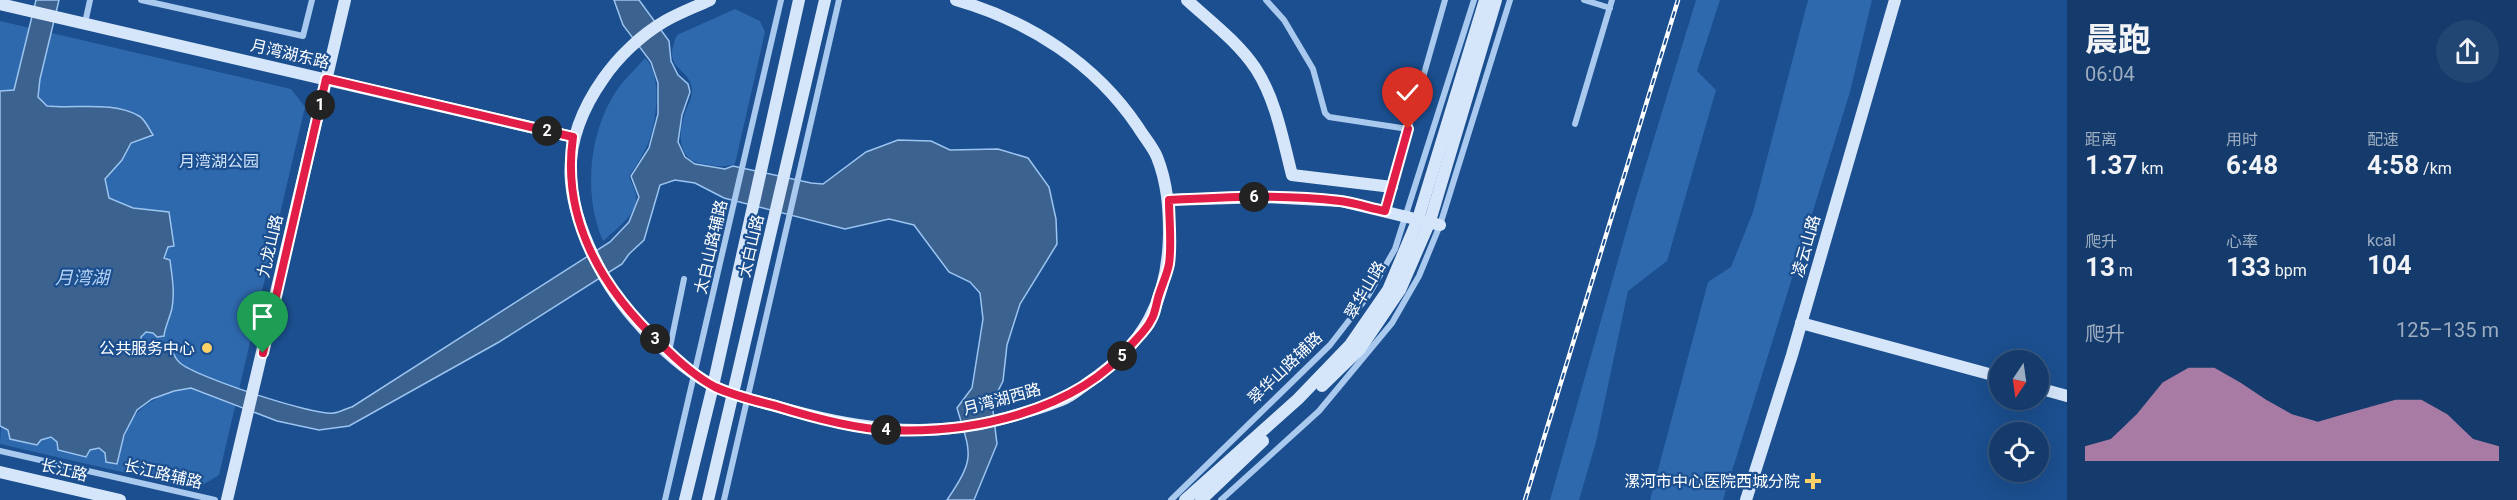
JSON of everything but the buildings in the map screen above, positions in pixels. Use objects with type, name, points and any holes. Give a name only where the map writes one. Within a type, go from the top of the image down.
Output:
[{"type":"main road","name":"九龙山路","points":[[227,500],[345,0]]},
{"type":"main road","points":[[710,0],[662,23],[630,48],[611,67],[579,118],[573,137],[570,160],[575,209],[587,246],[607,283],[636,321],[669,352],[713,386]]},
{"type":"main road","name":"太白山路","points":[[685,500],[713,386],[759,169],[799,0]]},
{"type":"main road","name":"太白山路","points":[[708,500],[825,0]]},
{"type":"main road","name":"月湾湖西路","points":[[713,386],[814,417],[885,430],[956,428],[998,420],[1066,398],[1115,365],[1151,320],[1169,263],[1169,200],[1156,155],[1132,118],[1103,84],[1039,33],[987,9],[956,0]]},
{"type":"main road","points":[[1187,0],[1233,42],[1256,69],[1276,111],[1292,175],[1392,187]]},
{"type":"main road","name":"翠华山路","points":[[1185,500],[1298,399],[1350,345],[1388,290],[1424,220],[1485,0]]},
{"type":"main road","name":"翠华山路","points":[[1201,500],[1359,349],[1401,290],[1496,0]]},
{"type":"main road","name":"凌云山路","points":[[1746,500],[1801,323],[1895,0]]},
{"type":"main road","name":"月湾湖东路","points":[[0,4],[573,137]]},
{"type":"main road","points":[[1169,200],[1274,197],[1341,201],[1424,220]]},
{"type":"main road","points":[[1801,323],[1989,374]]},
{"type":"main road","points":[[2049,391],[2067,396]]},
{"type":"main road","name":"长江路","points":[[0,472],[120,500]]},
{"type":"street","points":[[85,23],[90,0]]},
{"type":"street","points":[[141,0],[303,36],[312,0]]},
{"type":"street","name":"太白山路辅路","points":[[665,500],[781,0]]},
{"type":"street","points":[[724,500],[839,0]]},
{"type":"street","points":[[1266,0],[1284,20],[1313,69],[1325,113],[1329,117],[1408,129]]},
{"type":"street","points":[[1385,211],[1445,0]]},
{"type":"street","name":"翠华山路辅路","points":[[1221,500],[1319,411],[1392,323],[1419,276],[1424,220],[1474,0]]},
{"type":"street","name":"翠华山路辅路","points":[[1171,500],[1329,345],[1368,296],[1395,249],[1424,220],[1510,0]]},
{"type":"street","points":[[1584,0],[1610,8]]},
{"type":"street","points":[[1575,124],[1612,0]]},
{"type":"street","points":[[669,352],[684,279]]},
{"type":"street","name":"长江路辅路","points":[[0,450],[215,500]]},
{"type":"green space","points":[[1696,0],[1720,0],[1697,71],[1716,90],[1667,261],[1628,291],[1596,442],[1579,500],[1550,500],[1634,204]]},
{"type":"green space","points":[[1808,0],[1872,0],[1850,92],[1723,500],[1650,500],[1708,282],[1731,267],[1753,212]]},
{"type":"green space","points":[[735,9],[760,21],[765,32],[735,164],[715,166],[703,164],[689,158],[682,146],[682,124],[692,89],[686,76],[674,62],[673,47],[677,35]]},
{"type":"green space","name":"月湾湖公园","points":[[0,21],[291,89],[305,107],[219,475],[196,489],[0,444],[1,426],[8,430],[10,439],[39,442],[47,437],[55,439],[58,450],[86,456],[90,450],[99,448],[117,464],[124,437],[140,410],[148,403],[174,391],[155,346],[145,348],[140,340],[146,332],[164,336],[174,286],[170,260],[164,258],[168,246],[174,246],[169,212],[133,208],[109,198],[105,179],[122,160],[131,143],[152,135],[107,106],[81,108],[47,106],[37,98],[25,93],[13,90],[0,91]]},
{"type":"green space","points":[[645,58],[655,77],[656,102],[653,128],[646,148],[629,176],[635,193],[634,209],[625,221],[603,241],[592,202],[592,159],[596,138],[612,99],[623,82]]},
{"type":"water","name":"月湾湖","points":[[36,0],[59,0],[40,79],[38,97],[47,106],[106,107],[129,111],[141,117],[153,135],[131,143],[122,160],[105,179],[109,198],[133,208],[169,212],[174,246],[168,247],[164,258],[170,260],[172,308],[164,336],[157,337],[153,333],[146,332],[141,337],[142,346],[152,348],[156,343],[169,343],[178,361],[190,369],[256,394],[322,412],[334,413],[352,407],[610,242],[629,222],[639,197],[631,176],[649,148],[658,114],[658,83],[651,62],[623,25],[614,0],[639,0],[669,41],[671,61],[678,75],[688,84],[690,92],[682,115],[678,142],[685,157],[695,164],[725,169],[733,166],[823,184],[866,152],[898,140],[931,141],[950,150],[998,149],[1028,158],[1049,187],[1056,219],[1057,244],[1020,304],[1007,345],[1003,381],[992,403],[997,444],[974,500],[947,500],[967,464],[968,446],[957,408],[972,388],[983,319],[980,293],[970,282],[949,272],[914,225],[889,219],[845,229],[724,198],[695,183],[675,180],[660,185],[644,240],[622,264],[499,342],[349,426],[319,430],[277,421],[191,388],[152,399],[137,410],[124,435],[117,464],[106,462],[105,453],[99,448],[90,450],[86,457],[58,450],[57,442],[51,437],[41,440],[37,445],[10,439],[8,430],[0,426],[0,91],[14,90]]},
{"type":"railway","points":[[1525,500],[1678,0]]},
{"type":"place","name":"公共服务中心","points":[[207,348]]},
{"type":"place","name":"漯河市中心医院西城分院","points":[[1813,481]]},
{"type":"route","points":[[263,353],[326,79],[573,137],[570,160],[575,209],[587,246],[619,301],[636,321],[674,357],[713,386],[734,394],[814,417],[885,430],[956,428],[998,420],[1066,398],[1115,365],[1151,320],[1169,263],[1169,200],[1265,197],[1341,201],[1385,211],[1408,129]]}]
